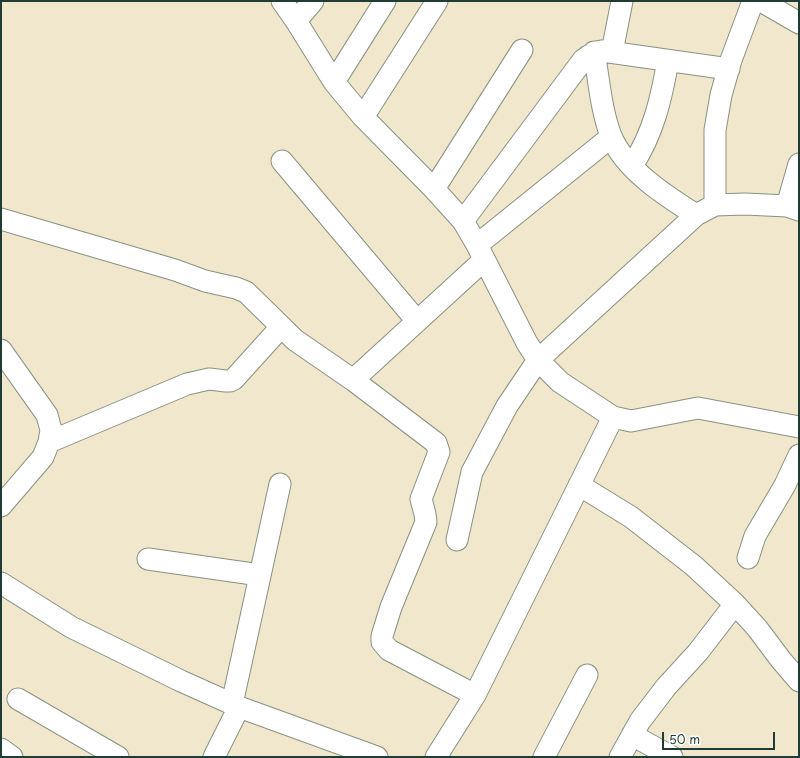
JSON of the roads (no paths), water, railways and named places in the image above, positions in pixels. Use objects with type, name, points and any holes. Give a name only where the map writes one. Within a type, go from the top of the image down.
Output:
[{"type":"street","points":[[282,1],[334,82],[363,117],[434,189],[462,222],[481,253],[527,343],[538,360],[560,382],[613,417],[631,421],[698,408],[799,427]]},
{"type":"street","points":[[296,21],[313,1]]},
{"type":"street","points":[[334,82],[385,1]]},
{"type":"street","points":[[363,117],[437,1]]},
{"type":"street","points":[[622,1],[603,52],[603,109],[611,137],[622,155],[639,174],[660,192],[696,215]]},
{"type":"street","points":[[715,205],[715,130],[721,95],[728,69],[753,1]]},
{"type":"street","points":[[761,1],[796,15]]},
{"type":"street","points":[[434,189],[522,50]]},
{"type":"street","points":[[462,222],[583,60],[603,52],[728,69]]},
{"type":"street","points":[[632,166],[643,150],[654,122],[661,98],[668,60]]},
{"type":"street","points":[[353,380],[417,321],[481,253],[611,137]]},
{"type":"street","points":[[282,161],[417,321]]},
{"type":"street","points":[[458,540],[472,472],[507,406],[538,360],[696,215],[715,205],[745,204],[793,208],[799,164]]},
{"type":"street","points":[[1,219],[246,292],[254,298],[295,340],[353,380],[436,443],[439,452],[421,499],[426,514],[426,522],[392,607],[382,636],[382,642],[389,650],[475,695]]},
{"type":"street","points":[[49,442],[187,384],[209,379],[230,381],[234,379],[281,327]]},
{"type":"street","points":[[1,350],[47,415],[51,430],[49,442],[43,457],[1,506]]},
{"type":"street","points":[[436,757],[475,695],[578,484],[613,417]]},
{"type":"street","points":[[748,558],[755,536],[785,485],[799,455]]},
{"type":"street","points":[[214,757],[236,705],[260,575],[280,484]]},
{"type":"street","points":[[578,484],[631,517],[694,566],[735,604],[757,628],[799,681]]},
{"type":"street","points":[[148,559],[260,575]]},
{"type":"street","points":[[1,583],[71,627],[181,681],[236,705],[377,757]]},
{"type":"street","points":[[620,757],[640,721],[666,688],[698,652],[735,604]]},
{"type":"street","points":[[544,757],[587,674]]},
{"type":"street","points":[[18,700],[118,757]]},
{"type":"street","points":[[632,735],[672,757]]},
{"type":"street","points":[[1,749],[12,757]]}]
